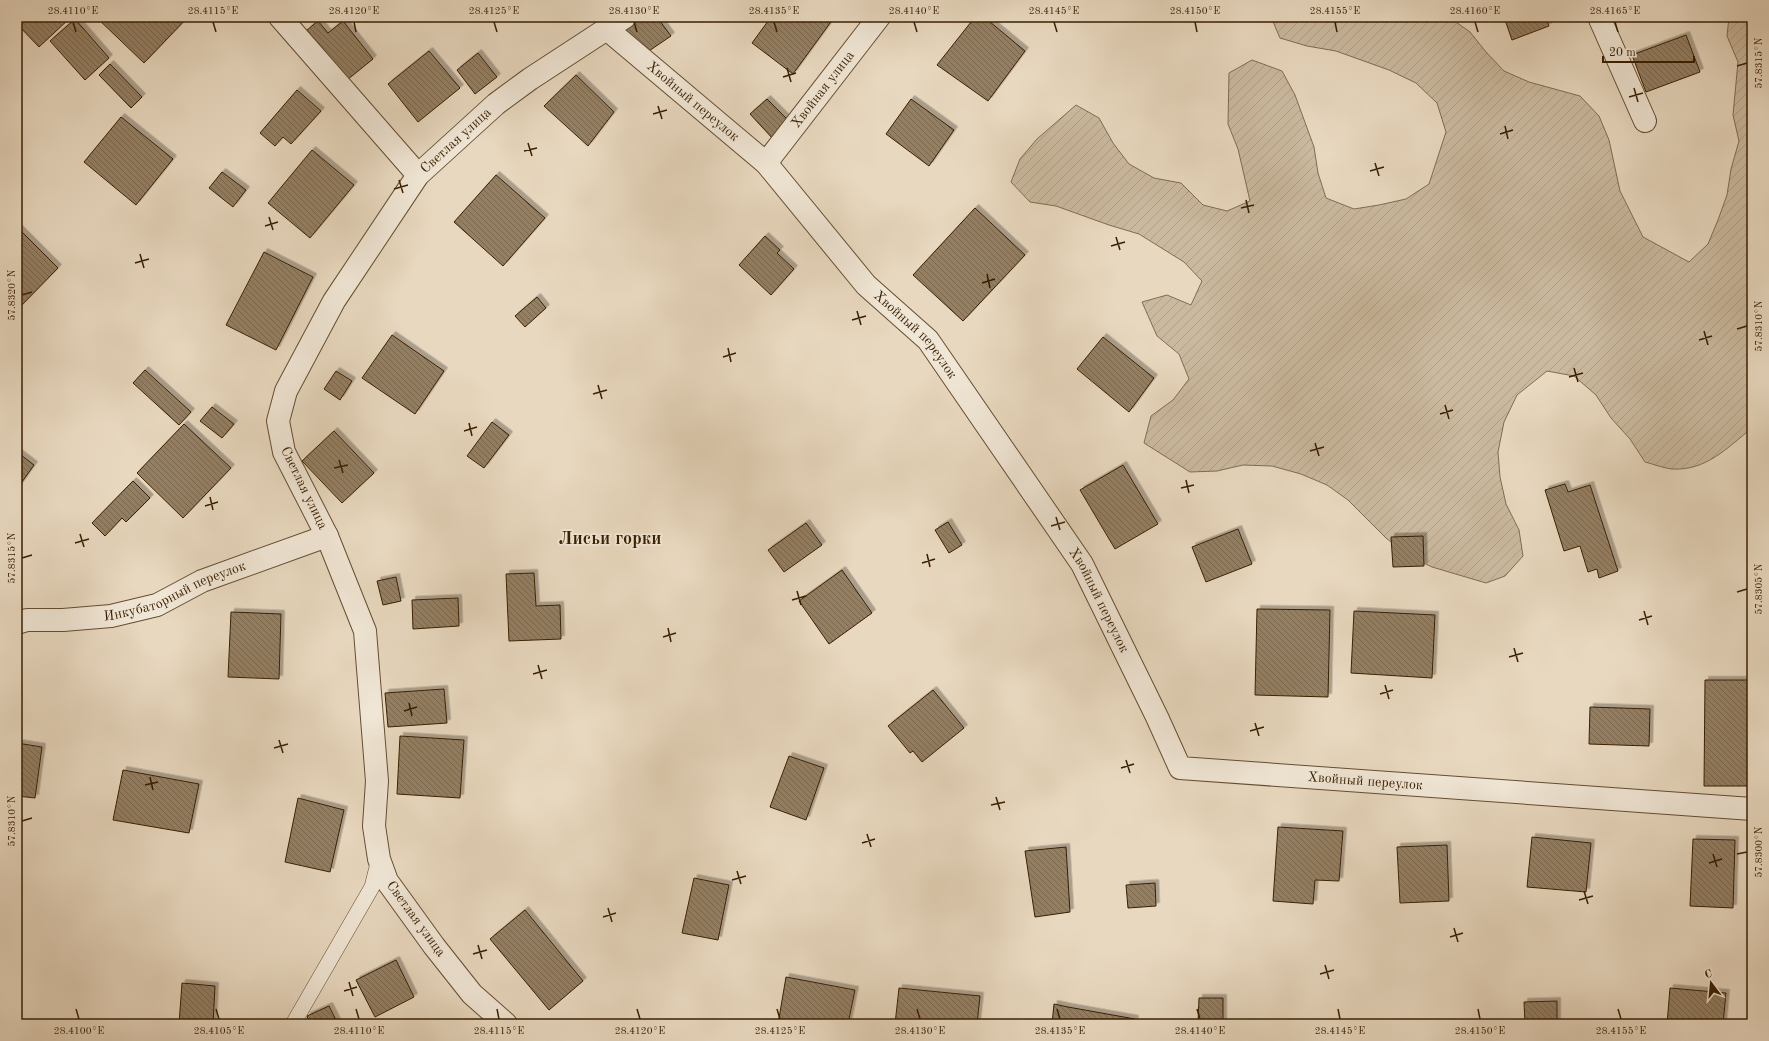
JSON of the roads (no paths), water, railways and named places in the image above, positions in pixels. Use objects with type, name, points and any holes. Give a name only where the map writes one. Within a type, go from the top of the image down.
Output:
[{"type":"street","points":[[280,17],[418,175]]},
{"type":"street","name":"Светлая улица","points":[[506,1024],[472,994],[434,946],[387,881],[379,858],[374,826],[377,781],[365,631],[327,536],[284,452],[278,421],[286,391],[334,301],[418,175],[496,104],[530,79],[626,17]]},
{"type":"street","name":"Хвойная улица","points":[[766,163],[879,17]]},
{"type":"street","points":[[1599,17],[1645,122]]},
{"type":"street","name":"Хвойный переулок","points":[[608,30],[766,163],[866,286],[928,340],[1082,564],[1157,717],[1180,768],[1752,809]]},
{"type":"street","name":"Инкубаторный переулок","points":[[17,623],[27,620],[63,620],[111,616],[157,605],[202,581],[327,536]]},
{"type":"lane","points":[[293,1024],[372,887],[379,858]]},
{"type":"district","name":"Лисьи горки","points":[[610,539]]}]
